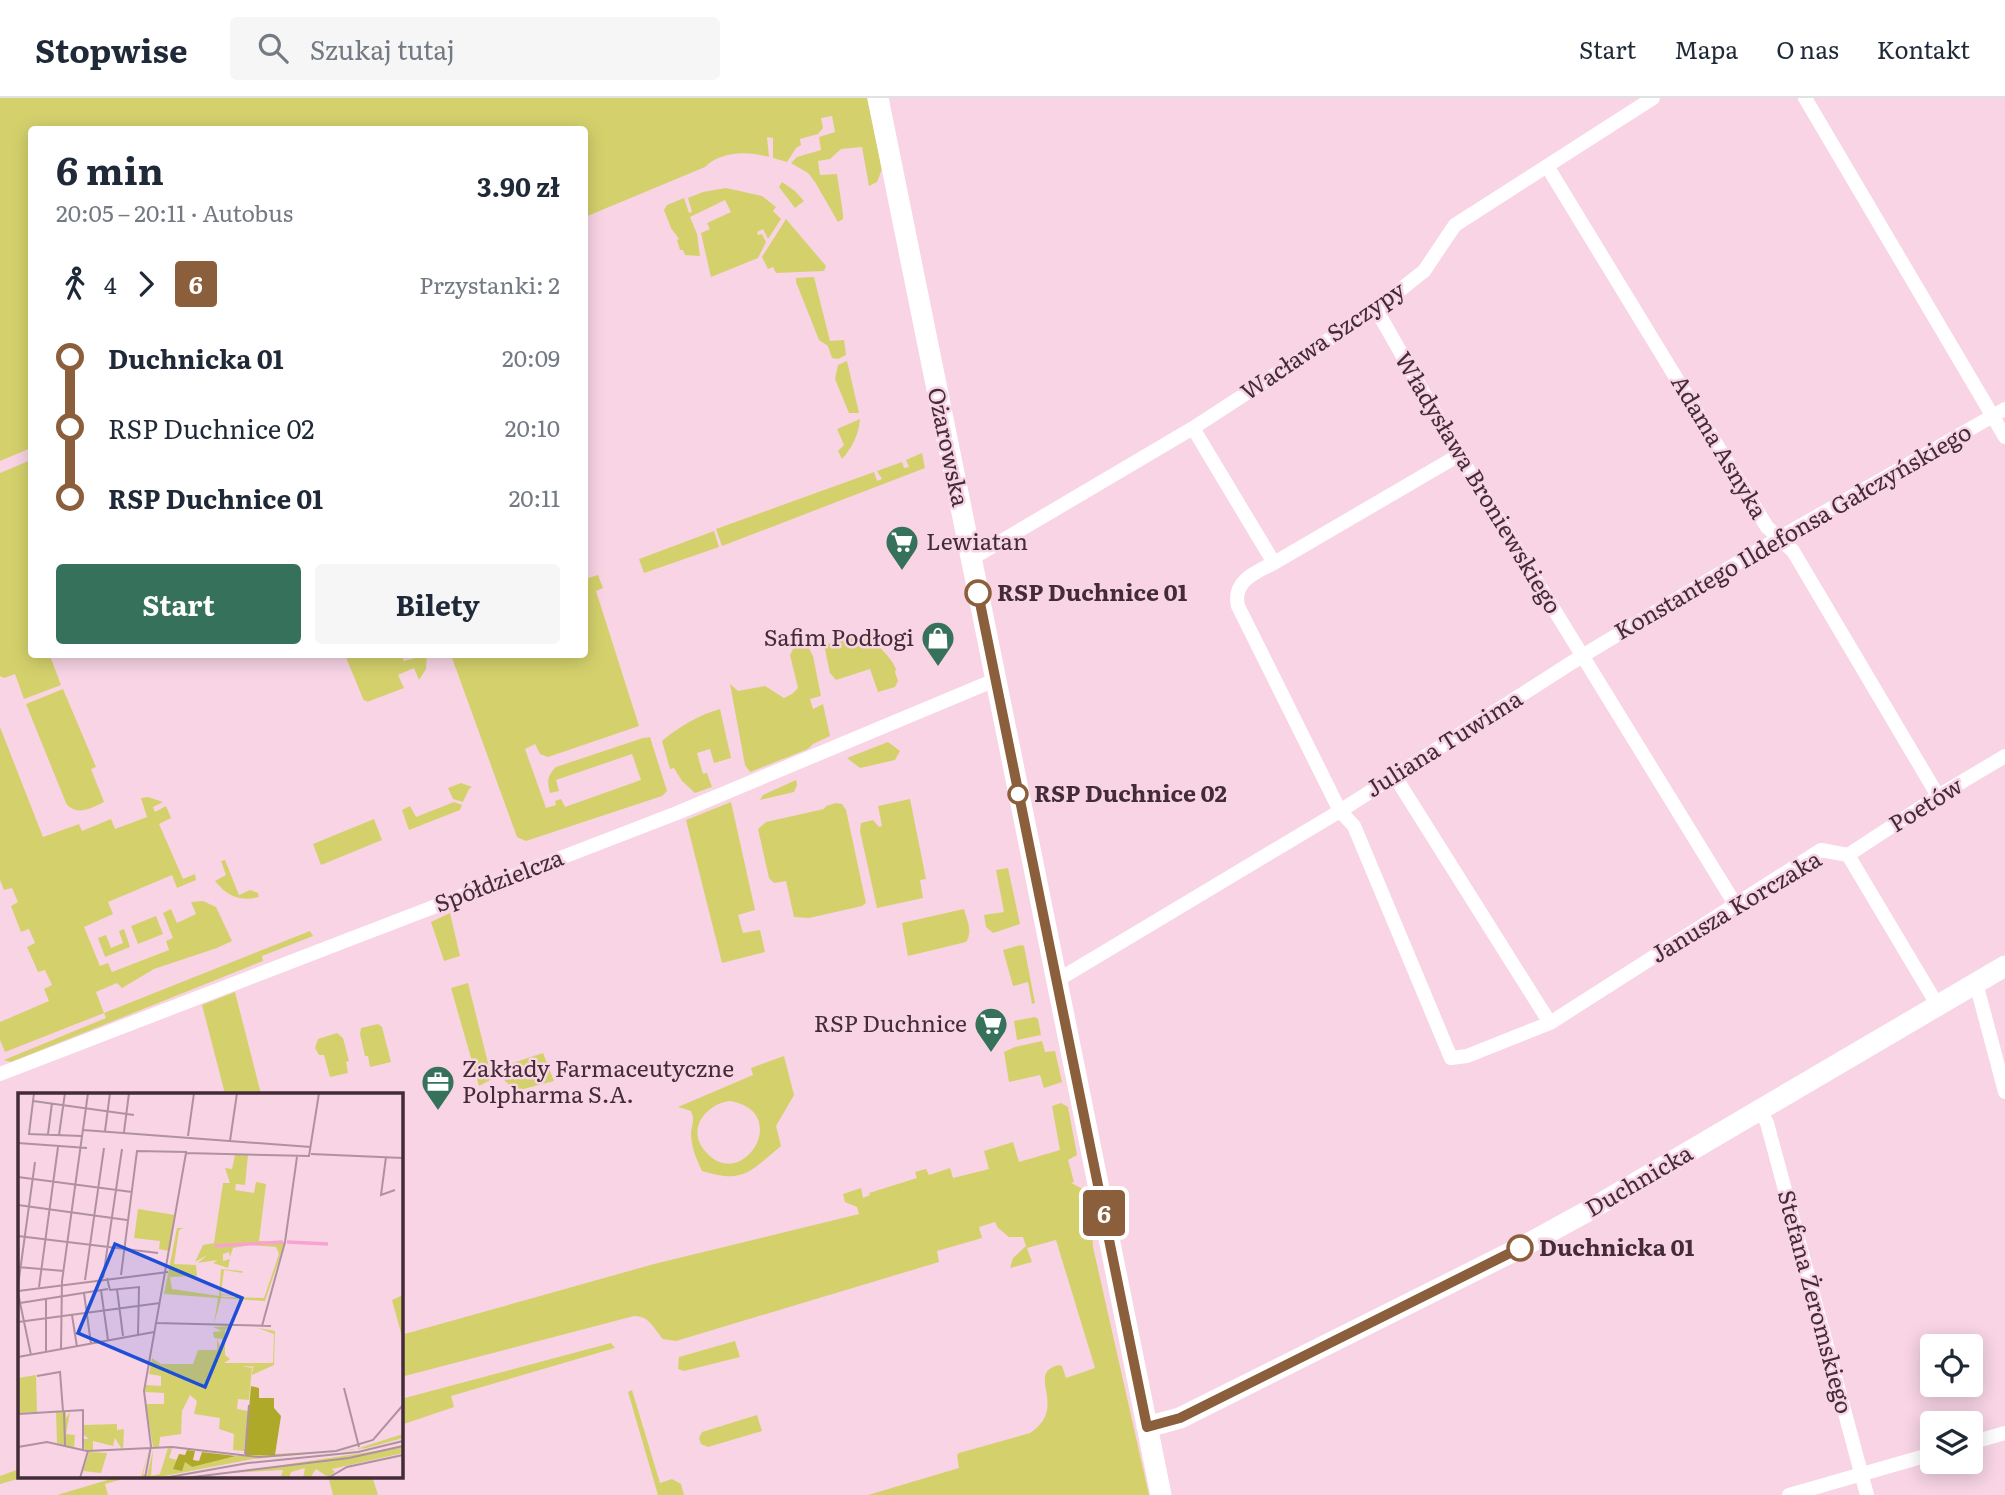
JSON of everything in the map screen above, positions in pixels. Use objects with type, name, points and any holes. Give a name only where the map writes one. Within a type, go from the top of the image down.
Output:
[{"type":"main road","name":"Ożarowska","points":[[878,98],[1161,1495]]},
{"type":"main road","name":"Duchnicka","points":[[1147,1427],[1180,1418],[1522,1247],[2005,966]]},
{"type":"street","name":"Wacława Szczypy","points":[[971,559],[1193,428],[1376,309],[1424,271],[1455,225],[1653,98]]},
{"type":"street","points":[[1805,98],[1999,413],[2005,437]]},
{"type":"street","name":"Adama Asnyka","points":[[1547,166],[1767,527],[1793,551],[1938,796]]},
{"type":"street","name":"Władysława Broniewskiego","points":[[1376,309],[1459,455],[1582,656]]},
{"type":"street","name":"Konstantego Ildefonsa Gałczyńskiego","points":[[1582,656],[1780,538],[1999,413]]},
{"type":"street","points":[[1193,428],[1274,563]]},
{"type":"street","points":[[1340,811],[1238,606],[1236,599],[1240,586],[1247,577],[1459,455]]},
{"type":"street","points":[[1582,656],[1735,904]]},
{"type":"street","name":"Juliana Tuwima","points":[[1056,981],[1340,811],[1582,656]]},
{"type":"street","name":"Spółdzielcza","points":[[0,1074],[677,813],[995,680]]},
{"type":"street","name":"Poetów","points":[[1848,855],[2005,756]]},
{"type":"street","points":[[1394,775],[1550,1023]]},
{"type":"street","name":"Janusza Korczaka","points":[[1340,811],[1354,826],[1451,1058],[1467,1056],[1550,1023],[1821,850],[1848,855],[1938,1006]]},
{"type":"street","points":[[1976,983],[2005,1092]]},
{"type":"street","name":"Stefana Żeromskiego","points":[[1760,1110],[1768,1123],[1867,1495]]},
{"type":"street","points":[[1983,1439],[2005,1433]]},
{"type":"street","points":[[1789,1495],[1920,1457]]},
{"type":"shaded area","points":[[0,98],[867,98],[882,169],[877,182],[869,186],[862,147],[841,149],[830,159],[818,161],[820,175],[837,174],[843,214],[843,219],[838,222],[808,173],[791,163],[797,157],[821,150],[819,137],[835,132],[832,116],[821,118],[823,128],[818,134],[800,139],[801,145],[787,162],[773,158],[773,138],[767,137],[769,157],[744,153],[727,155],[705,167],[588,216],[588,126],[28,126],[28,449],[0,461]]},
{"type":"shaded area","points":[[782,182],[804,201],[795,208],[779,187]]},
{"type":"shaded area","points":[[726,188],[762,196],[776,207],[773,211],[781,219],[768,239],[763,229],[757,232],[758,235],[762,234],[766,242],[758,258],[711,277],[701,233],[710,229],[707,223],[731,212],[725,200],[690,217],[697,234],[700,256],[685,255],[683,250],[680,250],[679,239],[664,210],[667,205],[684,198],[689,213],[692,212],[688,198]]},
{"type":"shaded area","points":[[786,219],[826,266],[824,271],[776,273],[773,267],[768,269],[762,257]]},
{"type":"shaded area","points":[[814,277],[830,341],[844,340],[846,355],[838,359],[832,358],[828,346],[819,340],[796,282],[796,278]]},
{"type":"shaded area","points":[[847,361],[859,413],[849,413],[835,379],[838,365]]},
{"type":"shaded area","points":[[860,419],[854,440],[842,459],[838,451],[844,445],[837,429]]},
{"type":"shaded area","points":[[922,453],[925,468],[722,546],[716,529],[874,472],[877,481],[882,479],[877,471],[902,462],[904,468],[909,467],[906,460]]},
{"type":"shaded area","points":[[28,461],[28,658],[51,658],[61,685],[24,699],[15,674],[4,678],[0,676],[0,473]]},
{"type":"shaded area","points":[[714,531],[719,547],[644,573],[639,559]]},
{"type":"shaded area","points":[[598,575],[603,588],[596,591],[639,726],[548,757],[540,754],[535,744],[525,749],[546,808],[556,805],[555,801],[561,799],[565,807],[641,780],[632,754],[556,780],[559,791],[550,793],[548,782],[556,767],[650,737],[667,791],[662,796],[526,841],[517,837],[452,658],[588,658],[588,578]]},
{"type":"shaded area","points":[[873,631],[896,669],[898,681],[895,687],[878,692],[870,669],[836,680],[830,673],[824,645]]},
{"type":"shaded area","points":[[800,644],[808,646],[813,656],[821,696],[810,699],[813,709],[823,704],[830,736],[808,749],[750,772],[745,765],[730,684],[738,691],[765,686],[784,698],[792,694],[798,688],[790,655]]},
{"type":"shaded area","points":[[346,658],[402,658],[404,661],[427,658],[426,669],[419,680],[414,668],[398,675],[404,688],[364,701]]},
{"type":"shaded area","points":[[63,689],[96,767],[91,769],[104,802],[84,810],[74,810],[66,803],[26,704]]},
{"type":"shaded area","points":[[720,709],[731,758],[714,763],[710,749],[697,753],[703,774],[707,773],[712,787],[695,793],[682,781],[674,768],[670,769],[662,741],[689,722]]},
{"type":"shaded area","points":[[0,727],[43,837],[79,824],[82,831],[111,819],[115,829],[147,817],[141,798],[148,797],[163,802],[153,807],[155,812],[166,806],[171,818],[159,824],[183,879],[195,874],[196,880],[177,888],[172,875],[108,902],[113,914],[84,927],[100,966],[108,963],[112,972],[169,950],[166,941],[173,938],[163,913],[171,909],[177,923],[196,914],[191,902],[203,901],[216,907],[232,941],[154,969],[122,988],[117,983],[96,992],[104,1013],[5,1052],[0,1040],[0,1022],[49,1001],[44,989],[52,985],[45,970],[38,972],[27,947],[35,943],[29,929],[21,932],[11,906],[18,902],[12,888],[4,890],[0,880]]},
{"type":"shaded area","points":[[888,742],[900,751],[895,760],[860,768],[847,758]]},
{"type":"shaded area","points":[[796,780],[794,792],[760,800],[763,795]]},
{"type":"shaded area","points":[[461,783],[472,787],[463,802],[453,799],[448,788]]},
{"type":"shaded area","points":[[910,799],[926,879],[920,880],[923,898],[877,908],[860,831],[861,823],[873,820],[879,827],[882,826],[878,806]]},
{"type":"shaded area","points":[[454,802],[462,805],[460,810],[409,830],[402,810],[410,806],[416,817]]},
{"type":"shaded area","points":[[731,802],[755,910],[738,915],[743,933],[760,930],[765,952],[722,963],[686,820]]},
{"type":"shaded area","points":[[836,803],[842,804],[846,810],[866,903],[809,918],[794,917],[786,881],[774,883],[769,878],[758,829],[766,822],[824,809]]},
{"type":"shaded area","points":[[374,819],[382,840],[321,865],[313,844]]},
{"type":"shaded area","points":[[225,860],[239,895],[250,890],[258,893],[259,897],[240,898],[229,894],[215,881],[226,875],[221,861]]},
{"type":"shaded area","points":[[1008,868],[1020,924],[993,933],[986,927],[984,915],[1004,912],[996,870]]},
{"type":"shaded area","points":[[964,909],[969,930],[966,942],[908,956],[902,923]]},
{"type":"shaded area","points":[[450,913],[460,956],[444,961],[431,922]]},
{"type":"shaded area","points":[[156,916],[163,934],[138,944],[131,926]]},
{"type":"shaded area","points":[[124,929],[130,947],[105,957],[98,938],[106,935],[111,948],[123,943],[119,931]]},
{"type":"shaded area","points":[[310,931],[313,936],[262,956],[263,961],[11,1062],[4,1060],[106,1018],[104,1013]]},
{"type":"shaded area","points":[[1024,946],[1035,1003],[1032,1004],[1028,982],[1013,986],[1003,950]]},
{"type":"shaded area","points":[[468,983],[492,1079],[479,1086],[451,988]]},
{"type":"shaded area","points":[[235,992],[261,1093],[225,1093],[202,1005]]},
{"type":"shaded area","points":[[1035,1017],[1038,1019],[1041,1035],[1017,1040],[1014,1021]]},
{"type":"shaded area","points":[[378,1024],[382,1027],[391,1062],[370,1067],[368,1056],[365,1056],[361,1028]]},
{"type":"shaded area","points":[[337,1033],[343,1038],[349,1061],[346,1062],[348,1073],[330,1077],[324,1055],[319,1055],[315,1048],[318,1039]]},
{"type":"shaded area","points":[[1042,1041],[1045,1052],[1055,1051],[1062,1082],[1044,1088],[1040,1075],[1009,1082],[1004,1052]]},
{"type":"shaded area","points":[[543,1053],[554,1081],[516,1091],[505,1081],[500,1067]]},
{"type":"shaded area","points":[[784,1056],[794,1095],[776,1126],[781,1146],[753,1169],[737,1176],[702,1171],[692,1143],[691,1111],[678,1107],[753,1075],[751,1068]],"holes":[[[730,1101],[749,1108],[758,1120],[760,1133],[755,1147],[746,1157],[733,1163],[719,1162],[705,1151],[700,1143],[698,1126],[701,1119],[721,1103]]]},
{"type":"shaded area","points":[[1061,1103],[1068,1107],[1077,1155],[1068,1160],[1074,1182],[1071,1183],[1081,1188],[1090,1201],[1093,1247],[1149,1495],[868,1495],[959,1468],[959,1453],[1030,1433],[1041,1423],[1046,1413],[1048,1402],[1045,1375],[1049,1369],[1062,1366],[1066,1378],[1095,1368],[1056,1240],[1027,1248],[1032,1262],[1010,1268],[1013,1258],[1026,1246],[1023,1237],[1009,1237],[995,1222],[979,1227],[982,1238],[937,1251],[939,1262],[676,1341],[663,1339],[648,1320],[634,1316],[402,1377],[402,1335],[654,1264],[859,1214],[857,1207],[845,1202],[843,1194],[861,1188],[863,1198],[870,1195],[869,1193],[917,1178],[915,1172],[926,1169],[929,1175],[950,1168],[953,1178],[989,1169],[984,1151],[1013,1142],[1019,1162],[1060,1150],[1052,1106]]},
{"type":"shaded area","points":[[735,1341],[740,1357],[684,1371],[678,1369],[679,1357]]},
{"type":"shaded area","points":[[611,1343],[615,1348],[451,1396],[454,1407],[402,1425],[402,1399]]},
{"type":"shaded area","points":[[632,1390],[660,1483],[672,1479],[681,1484],[684,1495],[658,1495],[628,1392]]},
{"type":"shaded area","points":[[757,1415],[762,1431],[708,1447],[701,1444],[699,1438],[702,1432]]},
{"type":"shaded area","points":[[18,1469],[18,1478],[21,1478],[0,1484],[0,1476]]},
{"type":"shaded area","points":[[114,1478],[127,1478],[105,1484],[108,1495],[57,1495]]},
{"type":"shaded area","points":[[329,1478],[373,1478],[378,1495],[333,1495]]},
{"type":"bus line","name":"6","points":[[978,593],[1147,1427],[1180,1418],[1520,1248]]},
{"type":"place","name":"Lewiatan","points":[[902,572]]},
{"type":"place","name":"RSP Duchnice 01","points":[[978,593]]},
{"type":"place","name":"Safim Podłogi","points":[[938,668]]},
{"type":"place","name":"RSP Duchnice 02","points":[[1018,794]]},
{"type":"place","name":"RSP Duchnice","points":[[991,1054]]},
{"type":"place","name":"Zakłady Farmaceutyczne Polpharma S.A.","points":[[438,1112]]},
{"type":"place","name":"Duchnicka 01","points":[[1520,1248]]}]
